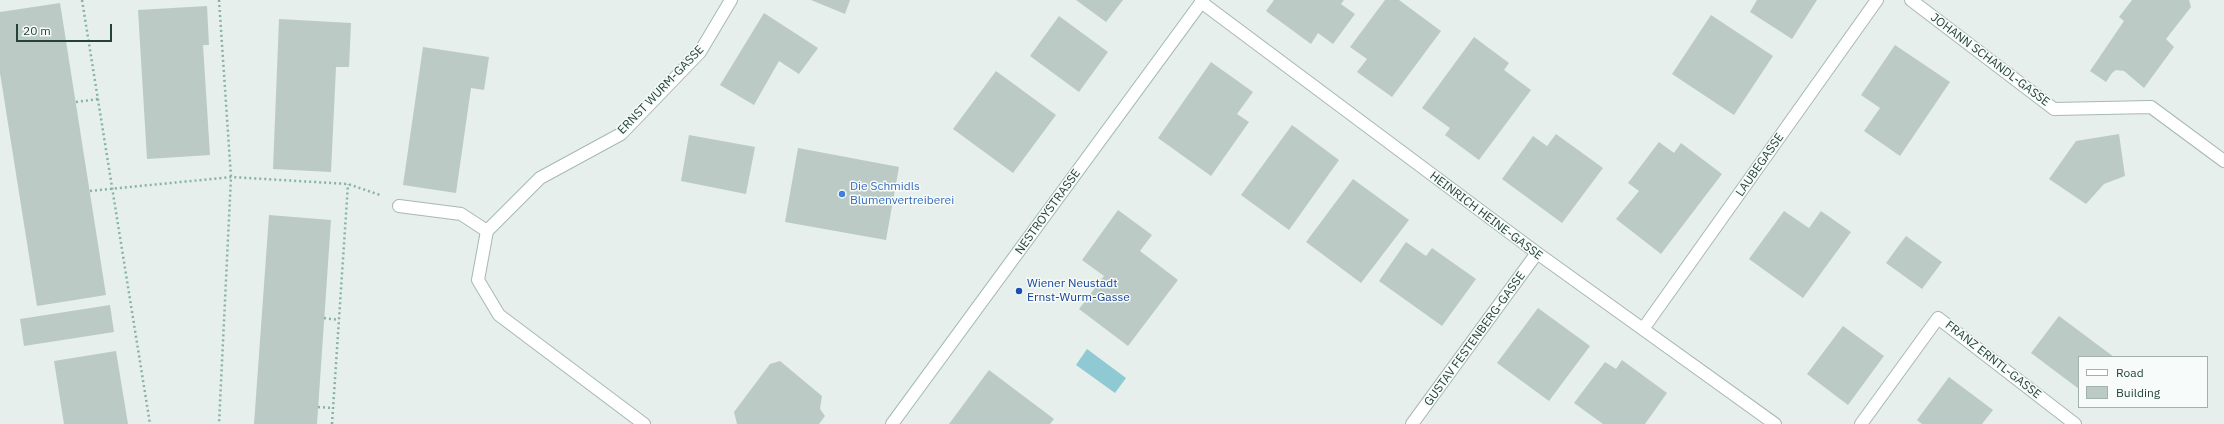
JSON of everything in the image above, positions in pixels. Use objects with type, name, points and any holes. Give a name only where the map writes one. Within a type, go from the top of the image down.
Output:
[{"type":"street","name":"ERNST WURM-GASSE","points":[[487,231],[540,178],[621,134],[700,52],[731,0]]},
{"type":"street","name":"LAUBEGASSE","points":[[1643,329],[1877,0]]},
{"type":"street","name":"JOHANN SCHANDL-GASSE","points":[[1911,0],[2054,109],[2151,107],[2224,161]]},
{"type":"street","name":"HEINRICH HEINE-GASSE","points":[[1202,1],[1537,253],[1775,424]]},
{"type":"street","name":"NESTROYSTRASSE","points":[[892,424],[1202,1]]},
{"type":"street","points":[[399,206],[461,214],[487,231],[478,280],[499,315],[644,424]]},
{"type":"street","name":"GUSTAV FESTENBERG-GASSE","points":[[1412,424],[1537,253]]},
{"type":"street","name":"FRANZ ERNTL-GASSE","points":[[1861,424],[1938,318],[2075,424]]},
{"type":"path","points":[[82,0],[150,424]]},
{"type":"path","points":[[219,0],[231,177],[219,424]]},
{"type":"path","points":[[76,102],[98,99]]},
{"type":"path","points":[[90,192],[113,188],[231,177],[348,184],[374,191],[399,206]]},
{"type":"path","points":[[332,424],[348,184]]},
{"type":"path","points":[[324,318],[339,320]]},
{"type":"path","points":[[318,407],[333,408]]},
{"type":"water","points":[[1087,349],[1126,378],[1115,393],[1076,365]]},
{"type":"building","points":[[811,0],[850,0],[845,14]]},
{"type":"building","points":[[1076,0],[1123,0],[1106,22]]},
{"type":"building","points":[[1274,0],[1344,0],[1341,4],[1355,14],[1333,44],[1318,33],[1311,44],[1266,11]]},
{"type":"building","points":[[1385,0],[1399,0],[1441,31],[1392,97],[1357,72],[1367,59],[1350,47]]},
{"type":"building","points":[[1757,0],[1817,0],[1792,39],[1750,12]]},
{"type":"building","points":[[2132,0],[2189,0],[2191,7],[2166,39],[2174,47],[2144,88],[2124,71],[2116,70],[2106,82],[2090,71],[2124,21],[2119,17]]},
{"type":"building","points":[[60,3],[106,295],[37,306],[0,73],[0,12]]},
{"type":"building","points":[[207,6],[209,45],[203,45],[210,155],[147,159],[138,10]]},
{"type":"building","points":[[764,13],[818,48],[799,74],[779,61],[754,105],[720,85]]},
{"type":"building","points":[[1711,15],[1773,56],[1734,115],[1672,74]]},
{"type":"building","points":[[1059,16],[1108,52],[1079,92],[1030,56]]},
{"type":"building","points":[[279,19],[351,23],[349,67],[336,67],[331,172],[273,169]]},
{"type":"building","points":[[1474,37],[1509,63],[1504,70],[1531,90],[1479,160],[1445,135],[1450,128],[1422,108]]},
{"type":"building","points":[[1895,45],[1950,82],[1900,156],[1864,131],[1880,108],[1861,95]]},
{"type":"building","points":[[423,47],[489,57],[484,90],[471,88],[456,193],[403,185]]},
{"type":"building","points":[[1211,62],[1253,92],[1237,114],[1249,122],[1211,176],[1158,138]]},
{"type":"building","points":[[996,71],[1056,115],[1013,173],[953,129]]},
{"type":"building","points":[[1292,125],[1339,160],[1289,230],[1241,195]]},
{"type":"building","points":[[1556,134],[1603,168],[1562,223],[1502,179],[1533,136],[1547,146]]},
{"type":"building","points":[[2119,134],[2125,176],[2104,184],[2086,204],[2049,179],[2076,141]]},
{"type":"building","points":[[689,135],[755,147],[746,194],[681,181]]},
{"type":"building","points":[[1659,142],[1674,153],[1681,143],[1722,174],[1661,254],[1616,219],[1639,191],[1628,183]]},
{"type":"building","name":"Die Schmidls Blumenvertreiberei","points":[[798,148],[899,167],[886,240],[785,222]]},
{"type":"building","points":[[1353,179],[1409,220],[1361,283],[1306,242]]},
{"type":"building","points":[[1118,210],[1152,235],[1140,251],[1178,280],[1128,346],[1079,309],[1104,276],[1082,260]]},
{"type":"building","points":[[1784,211],[1809,228],[1821,211],[1851,232],[1803,298],[1749,259]]},
{"type":"building","points":[[269,215],[331,220],[317,424],[254,424]]},
{"type":"building","points":[[1906,236],[1942,262],[1922,289],[1886,263]]},
{"type":"building","points":[[1406,242],[1426,256],[1432,248],[1476,279],[1442,326],[1379,281]]},
{"type":"building","points":[[110,305],[114,332],[24,346],[20,319]]},
{"type":"building","points":[[1538,308],[1590,346],[1549,401],[1497,363]]},
{"type":"building","points":[[2059,316],[2113,356],[2078,356],[2078,388],[2031,353]]},
{"type":"building","points":[[1843,326],[1884,356],[1848,405],[1807,374]]},
{"type":"building","points":[[116,351],[128,424],[64,424],[54,361]]},
{"type":"building","points":[[1622,360],[1667,393],[1645,424],[1603,424],[1574,403],[1605,362],[1616,369]]},
{"type":"building","points":[[780,361],[822,396],[820,409],[825,416],[819,424],[737,424],[734,412],[770,364]]},
{"type":"building","points":[[989,370],[1054,419],[1050,424],[949,424]]},
{"type":"building","points":[[1949,377],[1993,410],[1982,424],[1922,424],[1917,420]]},
{"type":"place","name":"Die Schmidls Blumenvertreiberei","points":[[842,194]]},
{"type":"place","name":"Wiener Neustadt Ernst-Wurm-Gasse","points":[[1019,291]]}]
